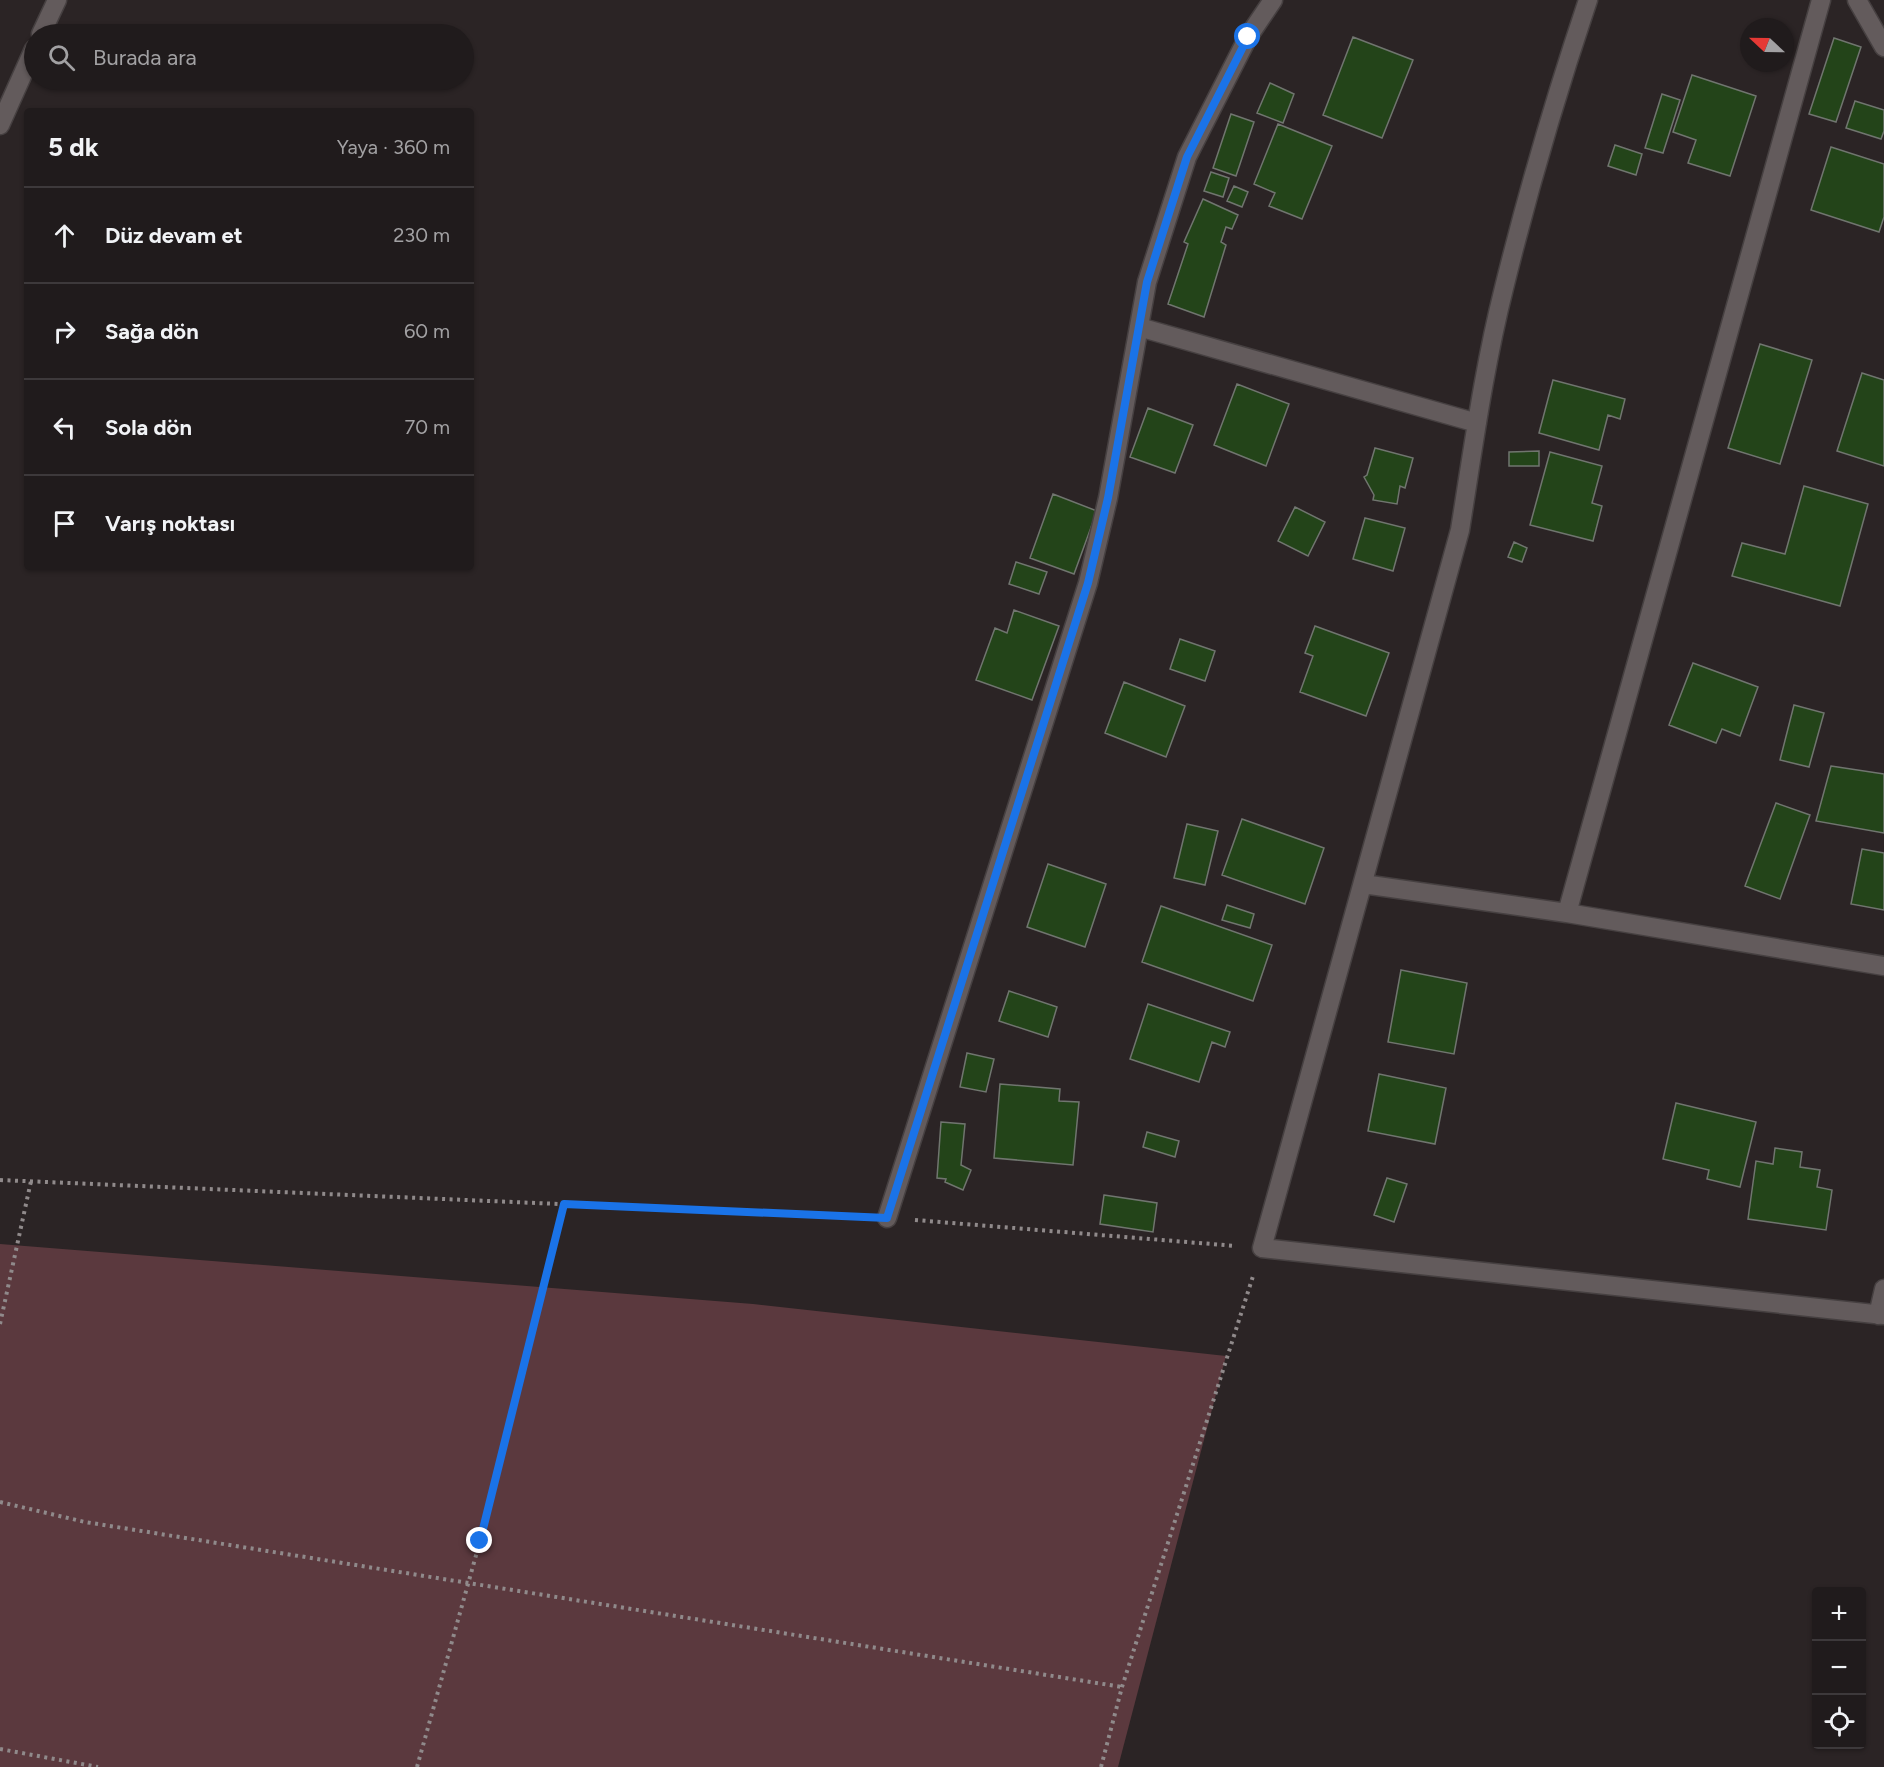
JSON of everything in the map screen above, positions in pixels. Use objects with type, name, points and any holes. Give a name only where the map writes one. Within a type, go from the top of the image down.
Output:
[{"type":"street","points":[[46,24],[57,0]]},
{"type":"street","points":[[887,1218],[1088,583],[1108,498],[1147,282],[1187,157],[1248,37],[1273,0]]},
{"type":"street","points":[[1588,0],[1557,93],[1503,290],[1477,423],[1460,530],[1262,1248],[1881,1315],[1884,1289]]},
{"type":"street","points":[[1568,913],[1821,0]]},
{"type":"street","points":[[1857,0],[1884,47]]},
{"type":"street","points":[[0,125],[24,71]]},
{"type":"street","points":[[1138,327],[1477,423]]},
{"type":"street","points":[[1363,884],[1568,913],[1884,966]]},
{"type":"path","points":[[0,1180],[887,1218],[1262,1248],[1122,1687],[1101,1767]]},
{"type":"path","points":[[0,1324],[31,1182]]},
{"type":"path","points":[[417,1767],[469,1583],[564,1204]]},
{"type":"path","points":[[0,1502],[85,1522],[1122,1687]]},
{"type":"path","points":[[0,1749],[98,1767]]},
{"type":"shaded area","points":[[0,1244],[753,1304],[1226,1356],[1118,1767],[0,1767]]},
{"type":"building","points":[[1353,37],[1413,60],[1382,138],[1323,115]]},
{"type":"building","points":[[1834,38],[1861,47],[1836,122],[1809,114]]},
{"type":"building","points":[[1692,75],[1756,96],[1730,176],[1688,163],[1696,140],[1673,132]]},
{"type":"building","points":[[1270,83],[1294,94],[1283,123],[1257,113]]},
{"type":"building","points":[[1662,94],[1680,100],[1663,153],[1645,148]]},
{"type":"building","points":[[1855,101],[1884,110],[1884,131],[1881,139],[1846,128]]},
{"type":"building","points":[[1231,114],[1254,122],[1236,176],[1213,168]]},
{"type":"building","points":[[1278,124],[1332,146],[1302,219],[1269,206],[1275,193],[1254,184]]},
{"type":"building","points":[[1615,145],[1642,154],[1636,175],[1608,166]]},
{"type":"building","points":[[1831,147],[1884,164],[1884,217],[1879,232],[1811,210]]},
{"type":"building","points":[[1211,172],[1229,178],[1223,197],[1204,191]]},
{"type":"building","points":[[1234,186],[1248,192],[1242,207],[1227,201]]},
{"type":"building","points":[[1203,199],[1238,215],[1232,229],[1226,227],[1221,242],[1226,245],[1204,317],[1168,304],[1188,244],[1184,242]]},
{"type":"building","points":[[1760,344],[1812,360],[1780,464],[1728,448]]},
{"type":"building","points":[[1862,373],[1884,380],[1884,466],[1837,451]]},
{"type":"building","points":[[1553,380],[1625,399],[1620,419],[1608,415],[1599,450],[1539,433]]},
{"type":"building","points":[[1237,384],[1289,404],[1266,466],[1214,445]]},
{"type":"building","points":[[1148,408],[1193,425],[1175,473],[1130,457]]},
{"type":"building","points":[[1375,448],[1413,458],[1405,488],[1400,486],[1397,504],[1373,500],[1374,495],[1364,477],[1367,475]]},
{"type":"building","points":[[1539,451],[1539,466],[1509,466],[1509,452]]},
{"type":"building","points":[[1550,452],[1602,466],[1592,503],[1602,506],[1593,541],[1530,525]]},
{"type":"building","points":[[1804,486],[1868,504],[1840,606],[1732,576],[1742,543],[1785,554]]},
{"type":"building","points":[[1053,494],[1097,511],[1074,574],[1030,558]]},
{"type":"building","points":[[1295,507],[1325,522],[1308,556],[1278,541]]},
{"type":"building","points":[[1365,518],[1405,528],[1393,571],[1353,559]]},
{"type":"building","points":[[1514,542],[1527,548],[1522,562],[1508,557]]},
{"type":"building","points":[[1016,562],[1047,572],[1039,594],[1009,584]]},
{"type":"building","points":[[1014,610],[1059,626],[1032,700],[976,680],[995,628],[1007,633]]},
{"type":"building","points":[[1315,626],[1389,653],[1366,716],[1300,692],[1313,656],[1305,653]]},
{"type":"building","points":[[1180,639],[1215,651],[1205,681],[1170,669]]},
{"type":"building","points":[[1693,663],[1758,687],[1740,736],[1722,729],[1716,743],[1669,725]]},
{"type":"building","points":[[1124,682],[1185,706],[1166,757],[1105,733]]},
{"type":"building","points":[[1794,705],[1824,713],[1809,767],[1780,760]]},
{"type":"building","points":[[1831,766],[1884,774],[1884,833],[1816,821]]},
{"type":"building","points":[[1776,803],[1810,815],[1780,899],[1745,886]]},
{"type":"building","points":[[1242,819],[1324,848],[1305,904],[1222,875]]},
{"type":"building","points":[[1187,824],[1218,831],[1205,885],[1174,878]]},
{"type":"building","points":[[1862,849],[1884,853],[1884,910],[1851,904]]},
{"type":"building","points":[[1048,864],[1106,884],[1085,947],[1027,927]]},
{"type":"building","points":[[1227,905],[1254,914],[1250,928],[1222,920]]},
{"type":"building","points":[[1161,906],[1272,945],[1253,1001],[1142,962]]},
{"type":"building","points":[[1401,970],[1467,983],[1454,1054],[1388,1042]]},
{"type":"building","points":[[1009,991],[1057,1007],[1048,1037],[999,1021]]},
{"type":"building","points":[[1148,1004],[1230,1032],[1225,1047],[1212,1042],[1199,1082],[1130,1059]]},
{"type":"building","points":[[967,1053],[994,1059],[986,1092],[960,1087]]},
{"type":"building","points":[[1379,1074],[1446,1088],[1435,1144],[1368,1131]]},
{"type":"building","points":[[1000,1084],[1060,1089],[1059,1101],[1079,1102],[1073,1165],[994,1158]]},
{"type":"building","points":[[1676,1103],[1756,1122],[1740,1187],[1707,1179],[1709,1170],[1663,1159]]},
{"type":"building","points":[[941,1122],[965,1124],[961,1165],[971,1170],[963,1190],[945,1182],[946,1179],[937,1178]]},
{"type":"building","points":[[1147,1132],[1179,1141],[1175,1157],[1143,1147]]},
{"type":"building","points":[[1775,1148],[1802,1152],[1800,1167],[1820,1170],[1817,1187],[1832,1190],[1826,1230],[1748,1219],[1756,1161],[1773,1164]]},
{"type":"building","points":[[1387,1178],[1407,1184],[1394,1222],[1374,1215]]},
{"type":"building","points":[[1104,1195],[1157,1203],[1153,1232],[1100,1224]]},
{"type":"route","points":[[480,1541],[564,1204],[887,1218],[1088,583],[1108,498],[1147,282],[1187,157],[1248,37]]}]
